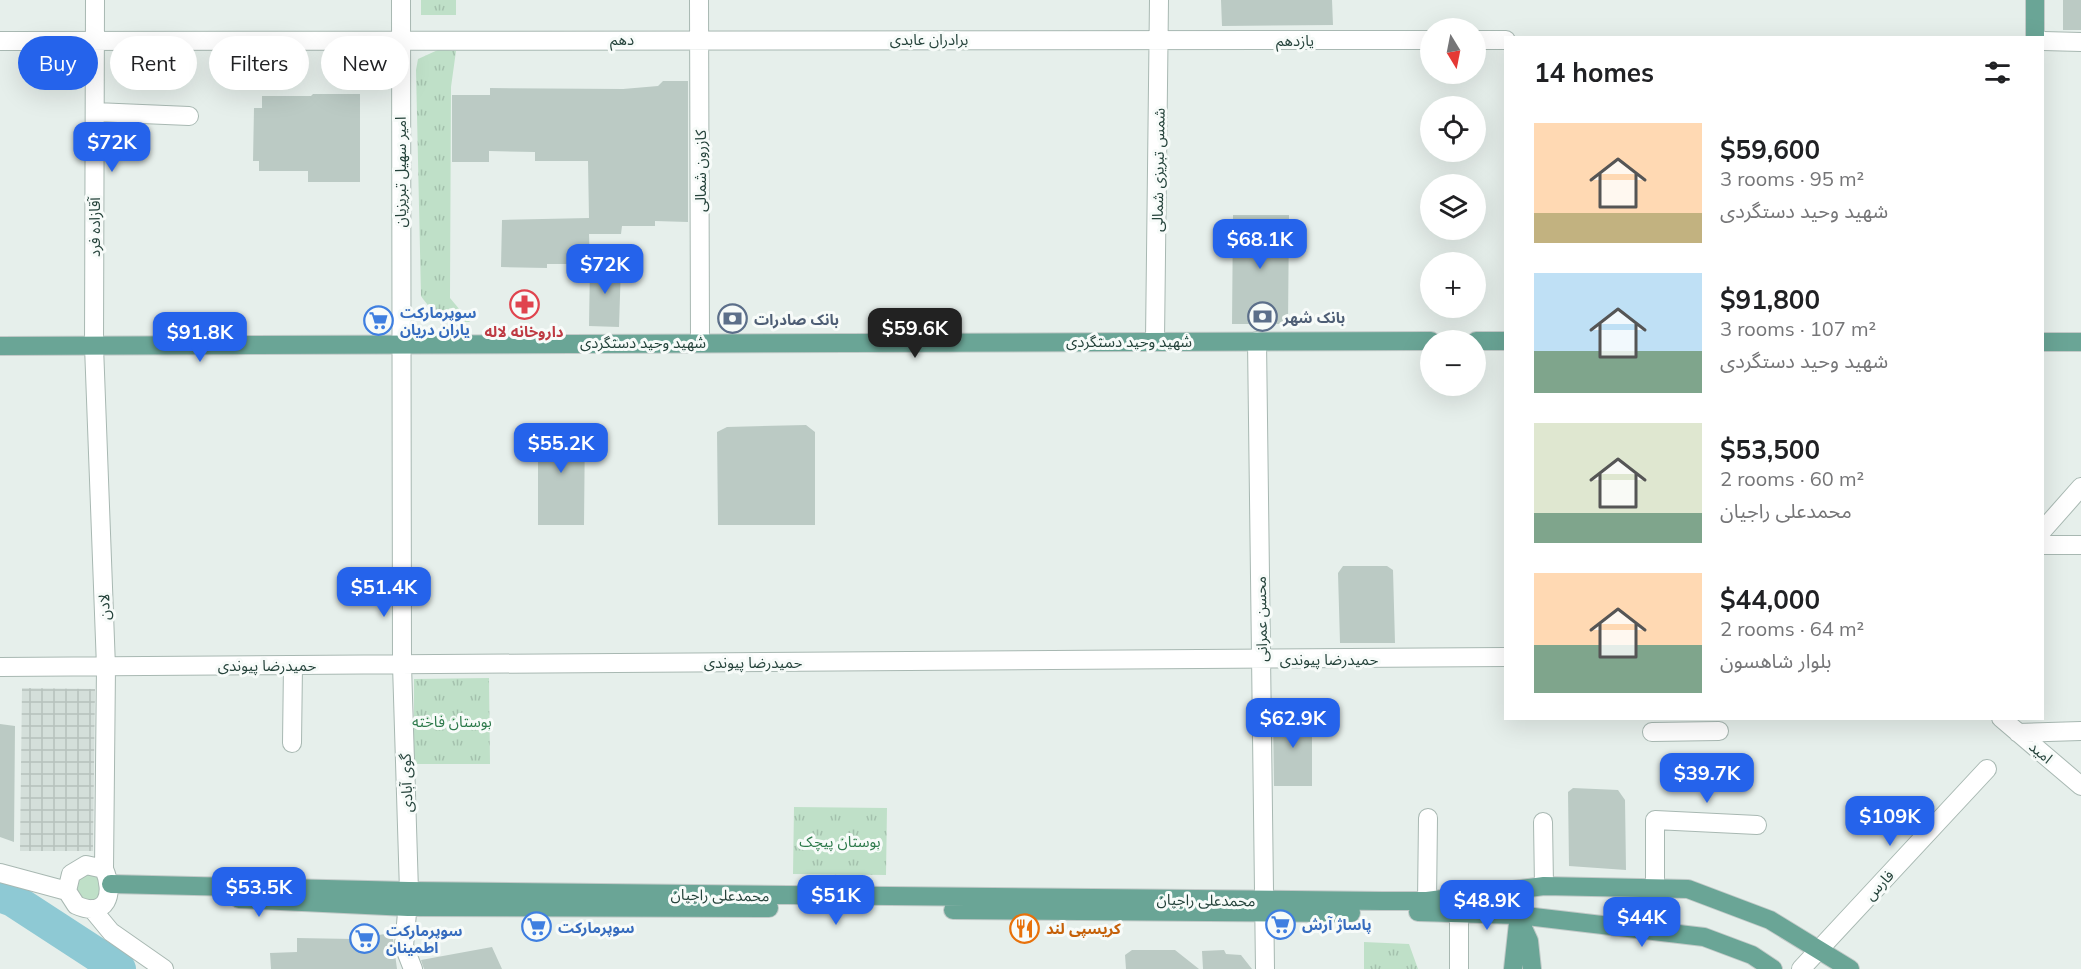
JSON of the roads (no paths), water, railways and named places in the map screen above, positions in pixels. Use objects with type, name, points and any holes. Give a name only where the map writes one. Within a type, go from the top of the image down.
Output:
[{"type":"main road","points":[[2035,0],[2035,36]]},
{"type":"main road","name":"شهید وحید دستگردی","points":[[0,346],[1155,340],[1420,341]]},
{"type":"main road","points":[[1486,341],[1504,340]]},
{"type":"main road","points":[[2044,342],[2081,342]]},
{"type":"main road","name":"محمدعلی راجیان","points":[[109,882],[409,899],[1264,907],[1518,915],[1704,937],[1752,955],[1773,969]]},
{"type":"main road","name":"محمدعلی راجیان","points":[[1264,907],[1427,901],[1544,886],[1688,889],[1770,920],[1850,969]]},
{"type":"main road","points":[[1513,969],[1518,915],[1524,890]]},
{"type":"main road","points":[[1518,915],[1529,941],[1532,969]]},
{"type":"street","name":"آقازاده فرد","points":[[95,0],[95,36]]},
{"type":"street","name":"امیر سهیل تبریزیان","points":[[401,0],[401,36]]},
{"type":"street","name":"کازرون شمالی","points":[[699,0],[700,342]]},
{"type":"street","name":"شمس تبریزی شمالی","points":[[1155,340],[1159,0]]},
{"type":"street","name":"دهم","points":[[409,38],[699,39]]},
{"type":"street","name":"دهم","points":[[98,40],[321,39]]},
{"type":"street","name":"برادران عابدی","points":[[699,39],[1159,40]]},
{"type":"street","name":"دهم","points":[[0,40],[18,40]]},
{"type":"street","name":"یازدهم","points":[[1159,40],[1420,40]]},
{"type":"street","points":[[1486,40],[1504,40]]},
{"type":"street","points":[[2044,42],[2081,42]]},
{"type":"street","name":"آقازاده فرد","points":[[94,346],[95,90]]},
{"type":"street","name":"امیر سهیل تبریزیان","points":[[400,343],[401,90]]},
{"type":"street","points":[[95,112],[189,116]]},
{"type":"street","name":"محسن عمرانی","points":[[1257,341],[1265,969]]},
{"type":"street","name":"گوی آبادی","points":[[400,343],[402,665],[409,899],[404,946],[413,969]]},
{"type":"street","name":"لادن","points":[[94,346],[106,667],[109,882]]},
{"type":"street","points":[[2044,529],[2081,487]]},
{"type":"street","points":[[2044,545],[2081,544]]},
{"type":"street","name":"حمیدرضا پیوندی","points":[[0,667],[1504,657]]},
{"type":"street","points":[[292,665],[292,743]]},
{"type":"street","name":"امید","points":[[2003,720],[2081,786]]},
{"type":"street","points":[[1652,732],[1684,725],[1719,731]]},
{"type":"street","points":[[2019,733],[2081,731]]},
{"type":"street","name":"فارس","points":[[1801,969],[1987,769]]},
{"type":"street","points":[[1427,901],[1428,818]]},
{"type":"street","points":[[1655,889],[1655,820],[1757,825]]},
{"type":"street","points":[[1543,822],[1544,886]]},
{"type":"street","points":[[86,865],[109,882],[101,906],[92,909],[76,905],[67,891],[67,882],[77,868],[86,865]]},
{"type":"street","points":[[0,873],[67,891]]},
{"type":"street","points":[[92,909],[111,932],[164,969]]},
{"type":"street","points":[[1459,912],[1459,969]]},
{"type":"waterway","points":[[0,895],[13,900],[119,969]]},
{"type":"place","name":"داروخانه لاله","points":[[524,304]]},
{"type":"place","name":"بانک شهر","points":[[1262,317]]},
{"type":"place","name":"بانک صادرات","points":[[733,319]]},
{"type":"place","name":"سوپرمارکت یاران دریان","points":[[379,321]]},
{"type":"place","name":"پاساژ آرش","points":[[1281,924]]},
{"type":"place","name":"سوپرمارکت","points":[[537,927]]},
{"type":"place","name":"کریسپی لند","points":[[1025,928]]},
{"type":"place","name":"سوپرمارکت اطمینان","points":[[365,939]]},
{"type":"park label","name":"بوستان فاخته","points":[[452,721]]},
{"type":"park label","name":"بوستان پیچک","points":[[840,841]]}]
